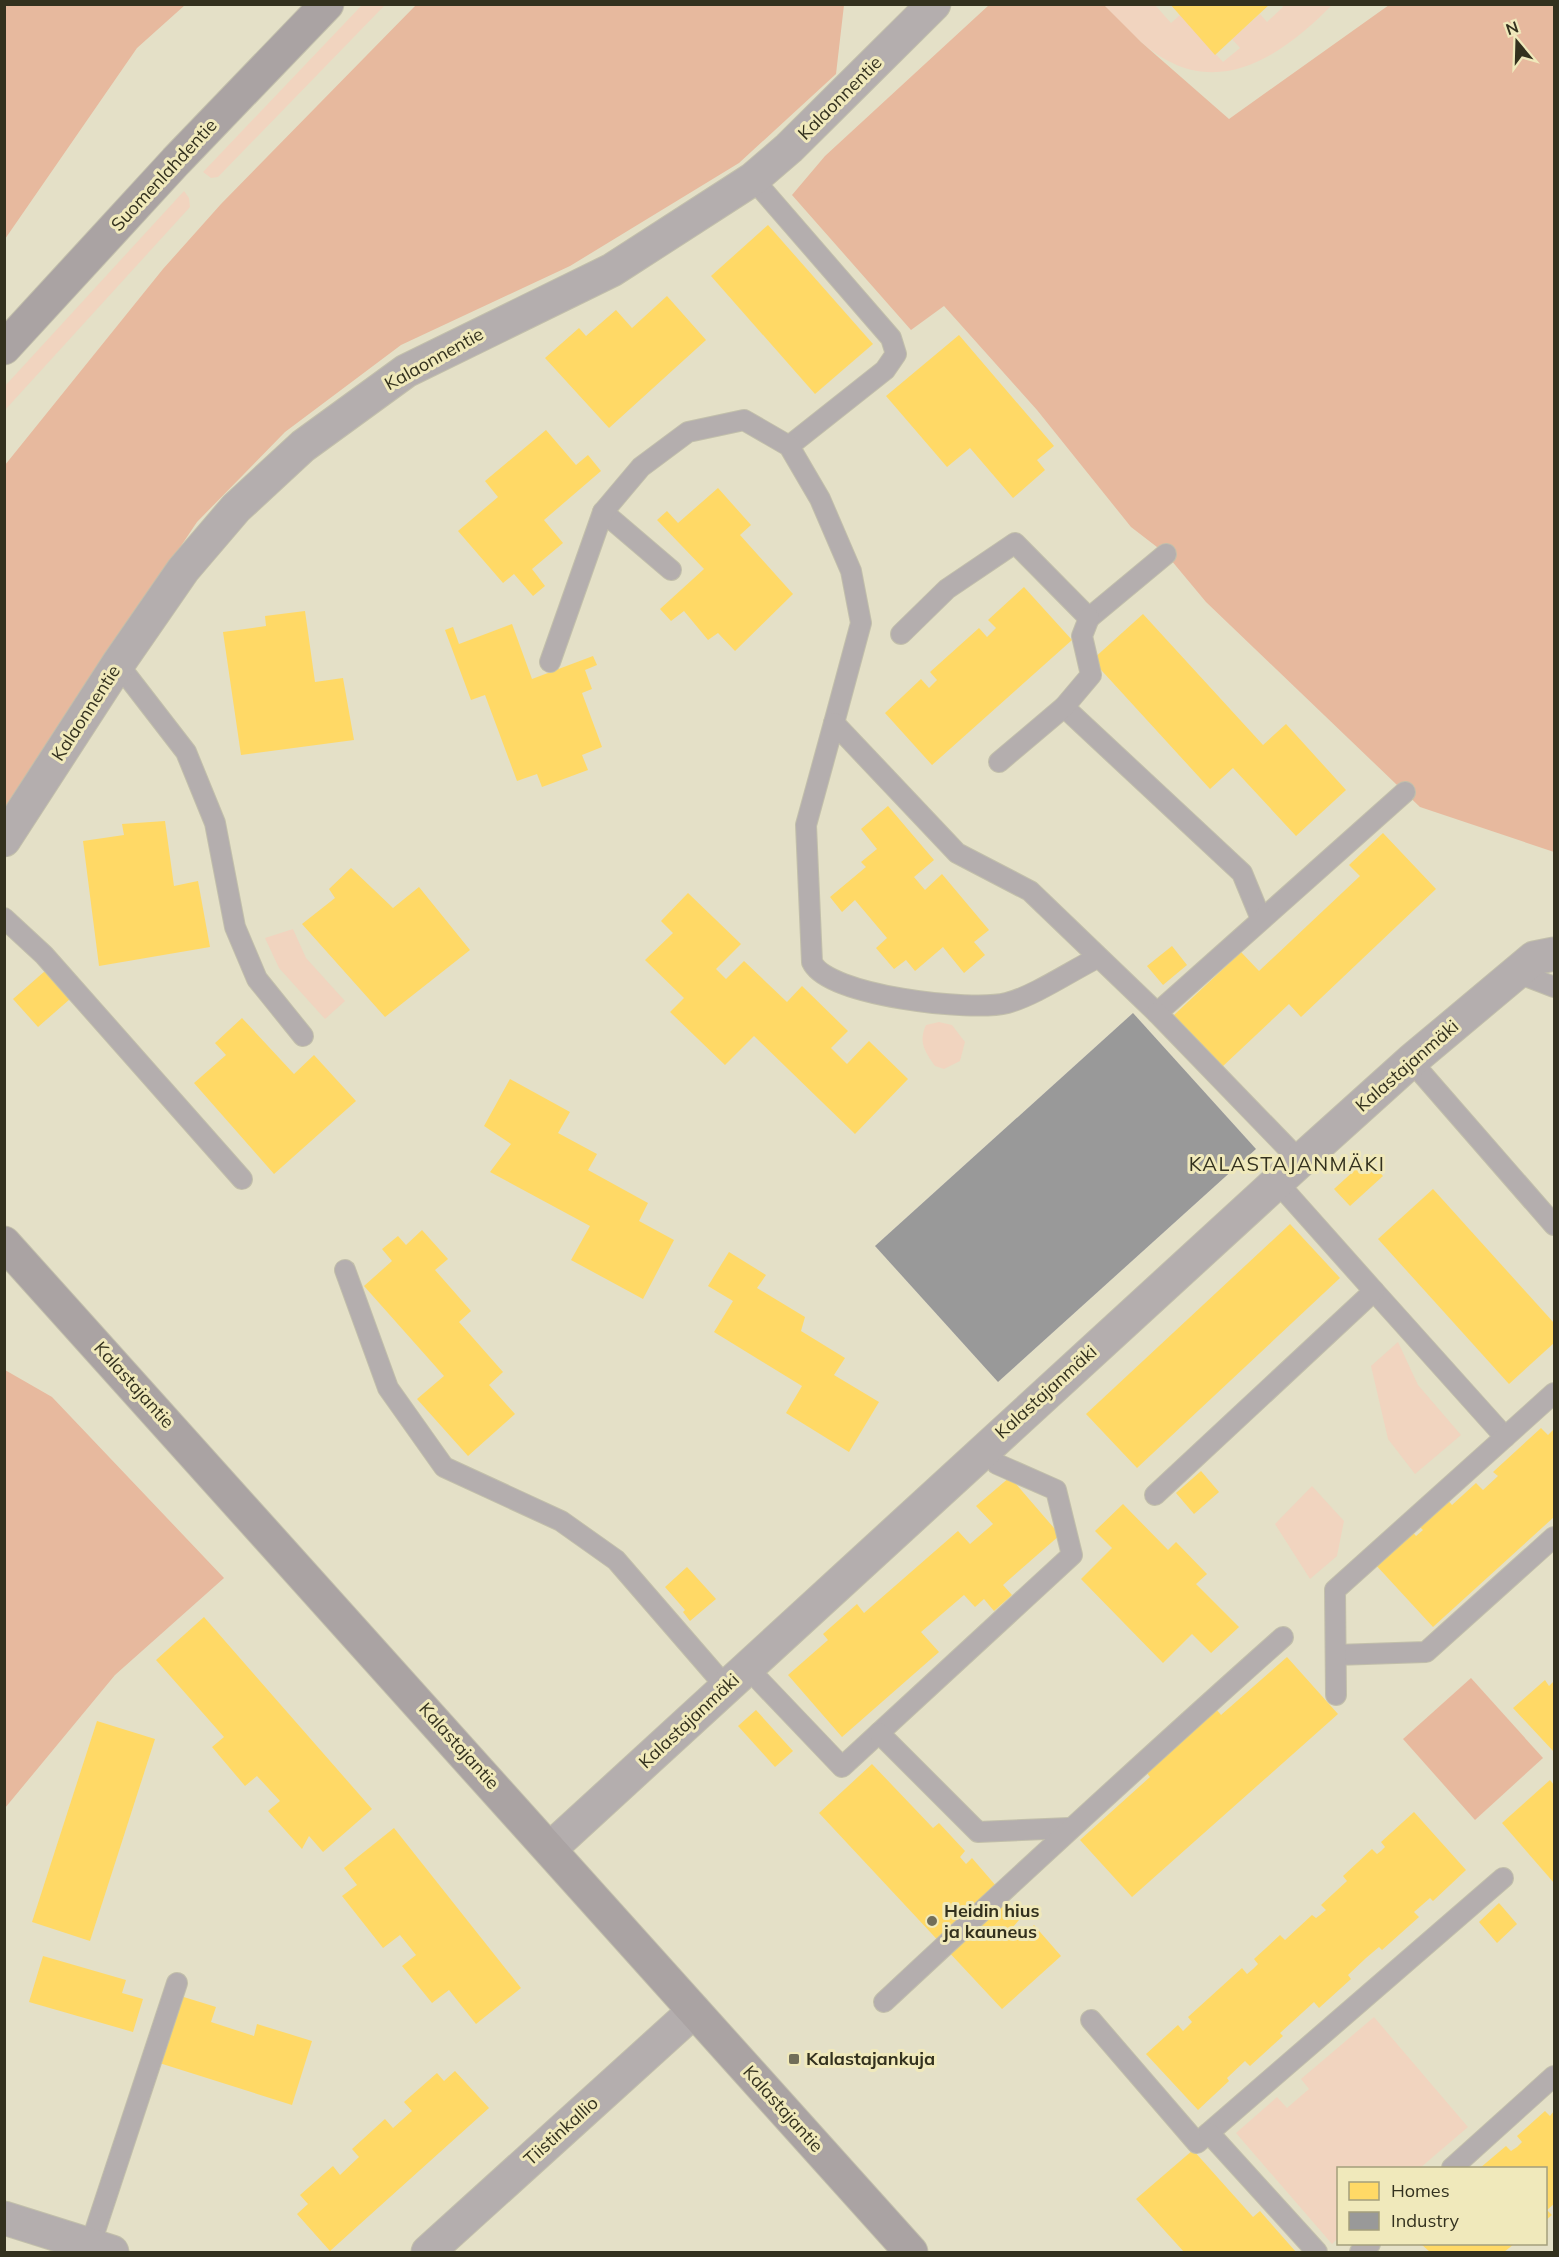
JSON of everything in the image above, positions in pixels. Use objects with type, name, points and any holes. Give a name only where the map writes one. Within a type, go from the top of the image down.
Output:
[{"type":"main road","name":"Suomenlahdentie","points":[[4,348],[176,161],[327,4]]},
{"type":"main road","name":"Kalastajantie","points":[[4,1243],[550,1848],[911,2253]]},
{"type":"street","name":"Kalaonnentie","points":[[4,840],[118,664],[190,561],[236,508],[303,446],[406,371],[612,270],[753,179],[789,148],[934,4]]},
{"type":"street","name":"Kalastajanmäki","points":[[550,1848],[1411,1061],[1534,958],[1554,954]]},
{"type":"street","name":"Tiistinkallio","points":[[428,2253],[694,2011]]},
{"type":"street","points":[[4,2218],[101,2249]]},
{"type":"lane","points":[[753,179],[891,338],[896,354],[885,370],[789,446]]},
{"type":"lane","points":[[550,662],[603,512],[641,467],[688,432],[744,420],[789,446],[820,499],[851,571],[861,623],[806,825],[814,968],[824,975],[853,987],[912,1002],[934,1005],[993,1005],[1016,999],[1097,958]]},
{"type":"lane","points":[[603,512],[671,570]]},
{"type":"lane","points":[[901,633],[947,590],[1015,543],[1089,618]]},
{"type":"lane","points":[[999,762],[1064,707],[1091,675],[1082,636],[1089,618],[1166,554]]},
{"type":"lane","points":[[118,664],[186,752],[215,823],[235,927],[257,979],[303,1036]]},
{"type":"lane","points":[[1064,707],[1242,873],[1261,919]]},
{"type":"lane","points":[[834,723],[957,853],[1030,891],[1097,958],[1157,1012],[1288,1172],[1374,1291],[1505,1437]]},
{"type":"lane","points":[[1157,1012],[1405,792]]},
{"type":"lane","points":[[4,918],[44,955],[242,1179]]},
{"type":"lane","points":[[1518,973],[1554,987]]},
{"type":"lane","points":[[1411,1061],[1554,1225]]},
{"type":"lane","points":[[345,1269],[388,1388],[444,1467],[561,1521],[616,1560],[726,1687]]},
{"type":"lane","points":[[1155,1495],[1374,1291]]},
{"type":"lane","points":[[1336,1695],[1335,1590],[1554,1393]]},
{"type":"lane","points":[[760,1681],[842,1767],[879,1733],[1072,1555],[1056,1490],[996,1464]]},
{"type":"lane","points":[[1335,1655],[1426,1652],[1554,1537]]},
{"type":"lane","points":[[884,2002],[1013,1885],[1069,1828],[1283,1637]]},
{"type":"lane","points":[[879,1733],[978,1832],[1069,1828]]},
{"type":"lane","points":[[1091,2020],[1197,2143],[1503,1878]]},
{"type":"lane","points":[[101,2249],[177,1983]]},
{"type":"lane","points":[[1454,2167],[1554,2076]]},
{"type":"lane","points":[[1209,2133],[1317,2253]]},
{"type":"shaded area","points":[[5,4],[185,5],[137,48],[5,239]]},
{"type":"shaded area","points":[[362,5],[385,5],[218,177],[211,178],[203,172]]},
{"type":"shaded area","points":[[416,5],[844,5],[836,74],[739,163],[570,266],[401,345],[285,432],[197,522],[5,809],[5,465],[163,269],[221,204]]},
{"type":"shaded area","points":[[989,5],[1104,5],[1141,42],[1229,119],[1389,5],[1554,5],[1554,852],[1420,807],[1206,602],[1166,554],[1131,527],[1037,410],[944,306],[911,330],[792,195],[825,156]]},
{"type":"shaded area","points":[[1104,5],[1155,5],[1171,23],[1180,15],[1223,62],[1240,48],[1232,39],[1260,14],[1267,22],[1283,7],[1282,5],[1332,5],[1289,43],[1266,58],[1242,68],[1217,72],[1192,70],[1166,60],[1135,37]]},
{"type":"shaded area","points":[[184,191],[189,198],[190,207],[5,410],[5,386]]},
{"type":"shaded area","points":[[293,929],[306,958],[345,1001],[325,1019],[279,968],[265,938]]},
{"type":"shaded area","points":[[939,1022],[952,1025],[965,1042],[960,1061],[944,1069],[935,1066],[923,1042],[926,1025]]},
{"type":"shaded area","points":[[1398,1342],[1418,1385],[1461,1435],[1415,1474],[1388,1439],[1371,1366]]},
{"type":"shaded area","points":[[5,1370],[52,1397],[224,1578],[115,1675],[5,1808]]},
{"type":"shaded area","points":[[1312,1486],[1344,1521],[1337,1556],[1310,1579],[1275,1524]]},
{"type":"shaded area","points":[[1471,1678],[1543,1758],[1475,1820],[1403,1739]]},
{"type":"shaded area","points":[[1374,2017],[1468,2127],[1421,2167],[1337,2167],[1337,2239],[1332,2244],[1236,2133],[1277,2097],[1287,2108],[1309,2089],[1301,2079]]},
{"type":"building: Homes","points":[[1170,4],[1270,4],[1215,55]]},
{"type":"building: Homes","points":[[768,225],[873,344],[815,394],[711,276]]},
{"type":"building: Homes","points":[[667,296],[706,340],[609,428],[545,358],[579,328],[586,336],[616,310],[632,328]]},
{"type":"building: Homes","points":[[959,335],[1054,446],[1037,460],[1045,470],[1013,498],[970,448],[947,467],[886,396]]},
{"type":"building: Homes","points":[[546,430],[576,465],[588,455],[601,471],[544,520],[563,543],[532,569],[545,586],[533,596],[514,574],[503,583],[458,531],[498,497],[485,481]]},
{"type":"building: Homes","points":[[718,488],[751,525],[740,535],[793,594],[735,651],[718,633],[708,640],[684,611],[671,621],[660,609],[704,569],[657,520],[667,511],[678,523]]},
{"type":"building: Homes","points":[[1024,587],[1072,640],[932,765],[885,713],[921,679],[929,688],[937,680],[930,672],[979,628],[987,637],[996,628],[988,620]]},
{"type":"building: Homes","points":[[305,611],[315,682],[343,678],[354,740],[241,755],[223,632],[266,626],[265,616]]},
{"type":"building: Homes","points":[[1143,614],[1263,745],[1286,724],[1346,790],[1296,836],[1233,768],[1210,789],[1092,660]]},
{"type":"building: Homes","points":[[512,624],[532,679],[593,656],[597,665],[585,670],[592,689],[582,693],[602,747],[582,755],[588,770],[542,787],[537,774],[517,781],[485,695],[471,700],[445,630],[453,627],[459,644]]},
{"type":"building: Homes","points":[[888,806],[934,860],[914,877],[925,890],[942,874],[989,930],[974,942],[985,955],[964,973],[943,947],[915,971],[906,960],[894,969],[876,948],[887,938],[855,900],[842,912],[830,897],[866,867],[861,862],[877,849],[861,829]]},
{"type":"building: Homes","points":[[165,821],[174,886],[198,881],[210,947],[99,966],[83,841],[124,835],[122,824]]},
{"type":"building: Homes","points":[[1383,833],[1436,889],[1301,1017],[1289,1004],[1222,1067],[1173,1016],[1241,952],[1259,971],[1360,876],[1349,865]]},
{"type":"building: Homes","points":[[351,868],[393,908],[419,887],[470,950],[385,1017],[302,924],[335,898],[329,889]]},
{"type":"building: Homes","points":[[688,893],[741,944],[716,969],[726,979],[744,961],[787,1002],[802,986],[848,1031],[831,1048],[847,1064],[869,1041],[908,1079],[855,1134],[754,1036],[725,1065],[670,1012],[684,998],[645,960],[673,933],[661,921]]},
{"type":"building: Homes","points":[[1172,946],[1187,965],[1163,985],[1147,966]]},
{"type":"building: Homes","points":[[45,971],[70,999],[38,1027],[13,999]]},
{"type":"building: Homes","points":[[242,1018],[294,1074],[314,1055],[356,1101],[274,1174],[194,1083],[226,1055],[215,1043]]},
{"type":"building: Homes","points":[[510,1079],[570,1112],[558,1133],[597,1154],[588,1170],[648,1203],[639,1221],[674,1240],[643,1299],[571,1260],[590,1226],[490,1172],[511,1144],[484,1126]]},
{"type":"building: Homes","points":[[1367,1159],[1383,1176],[1350,1206],[1334,1189]]},
{"type":"building: Homes","points":[[1433,1189],[1554,1323],[1554,1343],[1509,1384],[1378,1239]]},
{"type":"building: Homes","points":[[1290,1224],[1340,1278],[1137,1468],[1086,1414]]},
{"type":"building: Homes","points":[[422,1230],[448,1259],[435,1270],[471,1311],[459,1322],[503,1372],[489,1385],[515,1414],[468,1456],[417,1399],[444,1376],[364,1286],[392,1261],[382,1249],[398,1236],[406,1245]]},
{"type":"building: Homes","points":[[729,1252],[766,1275],[757,1288],[805,1317],[801,1331],[845,1358],[834,1375],[879,1402],[849,1452],[786,1413],[802,1386],[714,1332],[733,1301],[708,1286]]},
{"type":"building: Homes","points":[[1541,1428],[1548,1435],[1554,1429],[1554,1517],[1433,1627],[1374,1563],[1410,1529],[1416,1536],[1423,1530],[1417,1524],[1446,1498],[1452,1505],[1476,1483],[1483,1490],[1498,1476],[1493,1472]]},
{"type":"building: Homes","points":[[1201,1471],[1219,1492],[1194,1514],[1176,1493]]},
{"type":"building: Homes","points":[[1010,1477],[1060,1535],[1003,1585],[1012,1595],[994,1611],[984,1599],[975,1607],[964,1595],[921,1632],[939,1652],[842,1737],[788,1675],[828,1640],[823,1634],[857,1604],[864,1613],[958,1531],[970,1544],[993,1524],[976,1506]]},
{"type":"building: Homes","points":[[1123,1504],[1168,1550],[1176,1542],[1207,1574],[1196,1584],[1239,1627],[1211,1653],[1192,1634],[1163,1663],[1081,1579],[1112,1548],[1095,1531]]},
{"type":"building: Homes","points":[[687,1567],[716,1599],[690,1621],[683,1612],[685,1610],[665,1587]]},
{"type":"building: Homes","points":[[204,1617],[372,1809],[323,1852],[309,1836],[302,1849],[268,1811],[280,1801],[257,1776],[245,1786],[212,1747],[224,1737],[156,1660]]},
{"type":"building: Homes","points":[[1287,1657],[1338,1714],[1132,1897],[1080,1840],[1150,1777],[1146,1772],[1216,1709],[1221,1715]]},
{"type":"building: Homes","points":[[1545,1680],[1549,1686],[1554,1681],[1554,1752],[1513,1708]]},
{"type":"building: Homes","points":[[756,1710],[793,1751],[775,1767],[738,1726]]},
{"type":"building: Homes","points":[[97,1721],[155,1739],[90,1941],[32,1922]]},
{"type":"building: Homes","points":[[872,1764],[933,1828],[939,1823],[965,1851],[960,1857],[966,1864],[972,1858],[997,1887],[992,1892],[1019,1920],[1013,1927],[1023,1937],[1034,1925],[1061,1956],[1002,2009],[819,1813]]},
{"type":"building: Homes","points":[[1550,1780],[1554,1785],[1554,1883],[1502,1823]]},
{"type":"building: Homes","points":[[1414,1812],[1466,1870],[1433,1901],[1430,1898],[1414,1912],[1419,1917],[1382,1950],[1379,1947],[1366,1958],[1348,1975],[1351,1979],[1319,2008],[1314,2002],[1280,2033],[1283,2036],[1250,2066],[1245,2061],[1227,2078],[1229,2081],[1198,2110],[1146,2054],[1178,2025],[1183,2031],[1192,2022],[1188,2017],[1242,1968],[1247,1974],[1253,1969],[1258,1964],[1254,1959],[1280,1935],[1285,1940],[1312,1915],[1316,1918],[1326,1910],[1321,1905],[1347,1881],[1343,1876],[1372,1849],[1377,1854],[1381,1851],[1385,1847],[1381,1842]]},
{"type":"building: Homes","points":[[394,1828],[521,1988],[476,2024],[449,1990],[432,2003],[402,1966],[416,1955],[400,1935],[383,1948],[342,1896],[357,1885],[344,1868]]},
{"type":"building: Homes","points":[[1499,1903],[1517,1924],[1497,1943],[1479,1922]]},
{"type":"building: Homes","points":[[43,1956],[126,1980],[122,1993],[143,1999],[133,2032],[29,2002]]},
{"type":"building: Homes","points":[[174,1994],[216,2007],[211,2022],[254,2036],[257,2024],[312,2041],[292,2105],[153,2061]]},
{"type":"building: Homes","points":[[455,2071],[489,2108],[330,2251],[297,2214],[308,2204],[300,2195],[333,2166],[340,2175],[359,2157],[352,2149],[385,2119],[393,2128],[412,2111],[404,2102],[437,2073],[444,2081]]},
{"type":"building: Homes","points":[[1545,2111],[1550,2116],[1554,2111],[1554,2204],[1547,2210],[1547,2167],[1481,2167],[1506,2146],[1511,2151],[1517,2147],[1522,2142],[1517,2136]]},
{"type":"building: Homes","points":[[1193,2150],[1253,2217],[1260,2211],[1296,2252],[1184,2252],[1136,2199]]},
{"type":"building: Homes","points":[[1547,2210],[1552,2215],[1547,2219]]},
{"type":"building: Homes","points":[[1422,2245],[1513,2245],[1504,2252],[1430,2252]]},
{"type":"building: Industry","points":[[1133,1013],[1256,1149],[998,1382],[875,1246]]},
{"type":"place","name":"Heidin hius ja kauneus","points":[[932,1921]]},
{"type":"place","name":"Kalastajankuja","points":[[794,2059]]},
{"type":"district","name":"KALASTAJANMÄKI","points":[[1287,1164]]}]
